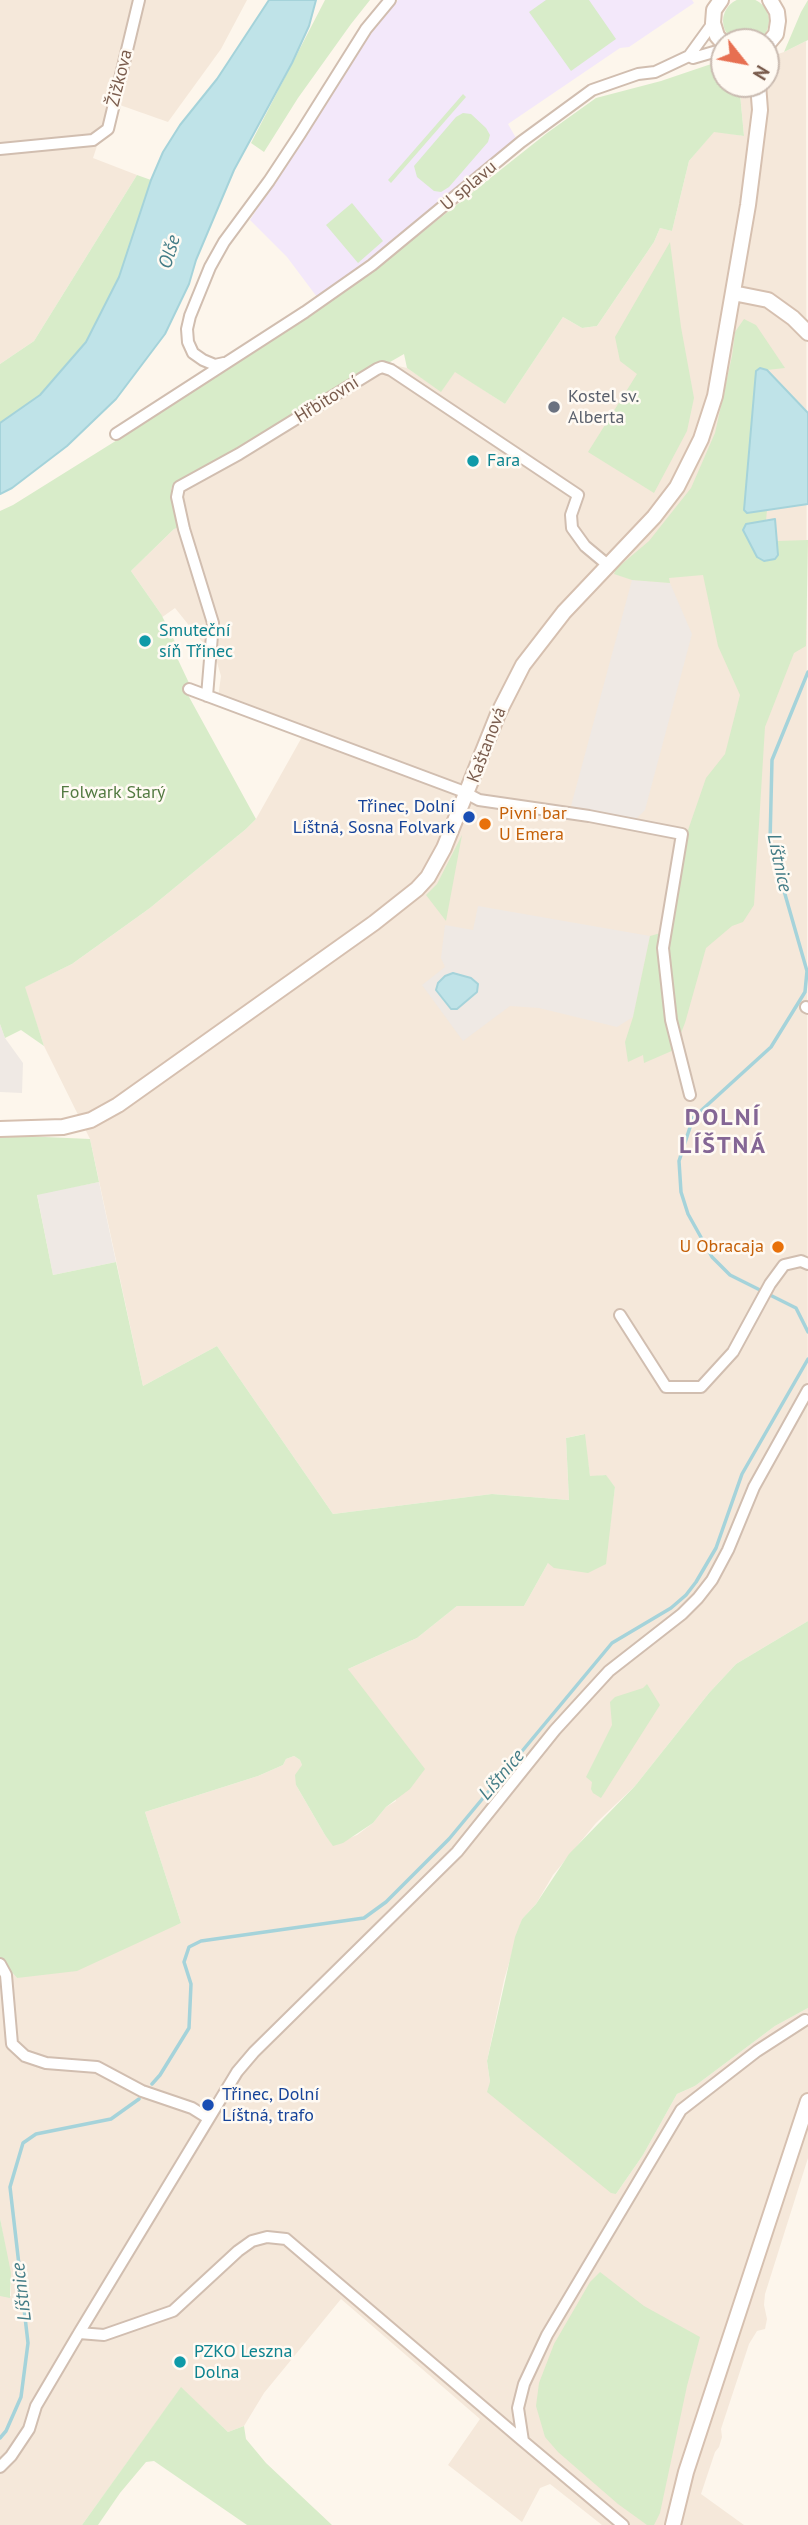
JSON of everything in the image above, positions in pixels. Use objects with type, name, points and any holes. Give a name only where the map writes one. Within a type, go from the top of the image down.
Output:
[{"type":"street","name":"Žižkova","points":[[0,149],[93,140],[108,128],[139,0]]},
{"type":"street","points":[[227,362],[215,365],[193,354],[188,342],[190,316],[210,267],[224,242],[269,181],[366,29],[390,0]]},
{"type":"street","points":[[772,1],[778,21],[777,28]]},
{"type":"street","points":[[714,8],[716,28]]},
{"type":"street","name":"U splavu","points":[[116,434],[305,312],[372,265],[521,142],[592,90],[638,74],[655,72],[689,56],[714,8]]},
{"type":"street","points":[[689,56],[693,58],[710,52]]},
{"type":"street","points":[[759,98],[759,124],[733,293],[768,300],[808,333]]},
{"type":"street","name":"Kaštanová","points":[[0,1129],[63,1128],[98,1117],[288,985],[417,889],[436,864],[468,793],[498,714],[523,665],[564,611],[654,517],[677,487],[701,439],[715,396],[733,293]]},
{"type":"street","name":"Hřbitovní","points":[[207,696],[213,623],[184,529],[177,496],[179,487],[239,454],[377,369],[391,370],[578,495],[571,516],[572,528],[585,546],[609,566]]},
{"type":"street","points":[[188,689],[468,793],[479,800],[589,816],[682,834],[663,947],[671,1020],[690,1095]]},
{"type":"street","points":[[620,1315],[666,1387],[701,1387],[733,1352],[770,1284],[784,1265],[801,1261],[808,1264]]},
{"type":"street","points":[[0,2467],[29,2429],[36,2406],[237,2072],[254,2052],[457,1852],[608,1671],[682,1614],[698,1598],[712,1580],[728,1550],[754,1487],[808,1390]]},
{"type":"street","points":[[0,1964],[6,1975],[12,2044],[24,2056],[46,2063],[97,2067],[142,2091],[192,2108],[208,2118]]},
{"type":"street","points":[[523,2441],[518,2408],[524,2384],[541,2347],[681,2110],[757,2051],[805,2020]]},
{"type":"street","points":[[673,2525],[686,2472],[808,2101]]},
{"type":"street","points":[[79,2333],[104,2335],[173,2311],[252,2241],[267,2237],[286,2239],[623,2525]]},
{"type":"shaded area","points":[[0,0],[247,0],[221,49],[168,122],[117,104],[108,136],[97,146],[93,158],[137,175],[34,341],[0,364]]},
{"type":"shaded area","points":[[398,0],[692,0],[694,3],[629,47],[620,48],[508,124],[516,138],[502,154],[410,228],[317,297],[287,257],[250,220],[360,47]]},
{"type":"shaded area","points":[[806,41],[808,1621],[736,1664],[709,1693],[635,1786],[596,1823],[553,1875],[536,1904],[522,1919],[504,1980],[487,2061],[490,2082],[616,2194],[643,2155],[677,2094],[695,2086],[775,2026],[808,2008],[808,2158],[765,2294],[765,2329],[757,2331],[749,2344],[721,2429],[719,2447],[701,2494],[744,2525],[602,2525],[550,2484],[540,2488],[522,2522],[448,2465],[480,2419],[341,2299],[264,2393],[244,2426],[228,2432],[181,2388],[82,2525],[0,2525],[0,2296],[11,2296],[11,2279],[0,2218],[0,1959],[17,1978],[181,1923],[145,1812],[258,1776],[283,1765],[286,1759],[294,1756],[302,1765],[296,1785],[333,1845],[357,1835],[373,1823],[386,1807],[396,1801],[348,1669],[417,1638],[457,1606],[524,1606],[548,1563],[605,1564],[615,1487],[605,1475],[590,1477],[584,1434],[566,1438],[569,1500],[492,1494],[333,1514],[217,1346],[143,1386],[90,1139],[44,1046],[24,987],[72,964],[150,908],[246,829],[256,819],[302,737],[217,705],[221,676],[216,659],[175,608],[161,618],[161,614],[131,571],[174,529],[170,488],[385,363],[407,368],[441,391],[455,371],[505,404],[563,317],[582,328],[597,326],[654,242],[660,228],[672,231],[689,161],[714,131],[744,136],[740,98],[780,98],[780,53]]},
{"type":"shaded area","points":[[632,580],[670,583],[692,634],[645,810],[636,819],[571,806]]},
{"type":"shaded area","points":[[478,906],[650,936],[633,1017],[617,1027],[539,1008],[510,1006],[463,1041],[422,985],[445,967],[441,958],[445,925],[473,930]]},
{"type":"shaded area","points":[[0,1024],[5,1038],[23,1063],[22,1093],[0,1092]]},
{"type":"shaded area","points":[[99,1182],[116,1262],[53,1275],[37,1194]]},
{"type":"green space","points":[[325,0],[370,0],[298,98],[264,152],[251,143]]},
{"type":"green space","points":[[546,0],[589,0],[616,39],[571,71],[529,12]]},
{"type":"green space","points":[[737,0],[755,0],[767,12],[767,28],[725,28],[725,12]]},
{"type":"green space","points":[[808,0],[808,40],[784,52],[801,12]]},
{"type":"green space","name":"Folwark Starý","points":[[710,64],[710,98],[740,98],[744,136],[714,132],[689,161],[672,231],[660,228],[654,242],[597,326],[582,328],[563,317],[505,404],[455,372],[441,392],[407,368],[404,354],[171,488],[183,525],[174,529],[131,571],[161,614],[176,644],[172,647],[189,683],[188,695],[256,819],[150,908],[72,964],[25,987],[44,1046],[21,1030],[5,1038],[0,1024],[0,511],[122,437],[372,272],[547,133],[596,98]]},
{"type":"green space","points":[[463,94],[466,97],[391,183],[388,180]]},
{"type":"green space","points":[[463,113],[471,114],[486,128],[490,135],[488,142],[449,187],[441,192],[434,191],[417,177],[414,166],[456,117]]},
{"type":"green space","points":[[137,175],[151,180],[119,277],[86,342],[40,395],[0,423],[0,364],[34,341]]},
{"type":"green space","points":[[352,203],[383,241],[358,263],[326,225]]},
{"type":"green space","points":[[670,242],[694,398],[687,431],[654,493],[588,452],[637,374],[620,361],[615,337]]},
{"type":"green space","points":[[744,319],[756,325],[785,368],[760,368],[756,371],[747,512],[767,510],[766,521],[746,524],[778,555],[777,541],[808,540],[806,646],[794,653],[765,727],[754,905],[743,922],[732,926],[706,948],[685,1023],[674,1050],[644,1063],[643,1055],[628,1062],[625,1042],[650,936],[668,931],[687,833],[706,778],[725,754],[740,695],[718,646],[703,575],[669,578],[670,583],[632,580],[614,574],[616,569],[649,541],[691,488],[715,433],[735,332]]},
{"type":"green space","points":[[462,835],[446,921],[426,895],[437,884]]},
{"type":"green space","points":[[0,1135],[90,1139],[99,1182],[37,1195],[53,1275],[116,1262],[143,1386],[217,1346],[333,1514],[492,1494],[569,1500],[566,1438],[585,1434],[590,1476],[606,1475],[615,1487],[606,1564],[588,1573],[554,1568],[548,1563],[524,1606],[457,1606],[417,1638],[348,1669],[425,1769],[410,1789],[386,1807],[373,1823],[343,1843],[333,1846],[296,1785],[295,1775],[302,1765],[294,1756],[286,1759],[283,1765],[258,1776],[145,1812],[181,1923],[77,1971],[17,1978],[0,1959]]},
{"type":"green space","points":[[808,1621],[808,2008],[775,2026],[695,2086],[677,2094],[643,2155],[616,2194],[611,2193],[487,2092],[490,2082],[487,2061],[515,1937],[522,1919],[536,1904],[569,1854],[635,1786],[709,1693],[736,1664]]},
{"type":"green space","points":[[647,1684],[660,1705],[601,1798],[593,1793],[592,1782],[586,1777],[612,1725],[610,1702],[615,1697],[643,1688]]},
{"type":"green space","points":[[0,2218],[11,2273],[10,2298],[0,2296]]},
{"type":"green space","points":[[600,2272],[644,2306],[700,2337],[660,2513],[654,2525],[647,2525],[618,2504],[558,2452],[545,2437],[536,2406],[539,2383],[554,2344],[590,2282]]},
{"type":"green space","points":[[181,2387],[228,2432],[244,2426],[246,2439],[266,2463],[332,2525],[247,2525],[154,2461],[146,2462],[98,2525],[82,2525]]},
{"type":"water","name":"Olše","points":[[269,0],[316,0],[309,26],[292,63],[234,170],[196,260],[189,284],[165,334],[116,399],[67,446],[12,488],[0,494],[0,423],[40,395],[86,342],[119,277],[163,152],[180,125],[217,79]]},
{"type":"water","points":[[760,368],[767,370],[808,413],[808,504],[747,513],[744,510],[756,371]]},
{"type":"water","points":[[775,519],[778,555],[775,559],[764,561],[757,557],[743,530],[746,524]]},
{"type":"water","points":[[453,973],[471,978],[478,984],[477,992],[457,1009],[451,1009],[436,990],[438,983],[445,976]]},
{"type":"waterway","name":"Líštnice","points":[[808,672],[772,760],[770,842],[807,971],[805,992],[771,1047],[693,1118],[679,1161],[681,1192],[688,1214],[712,1257],[730,1275],[796,1308],[808,1332]]},
{"type":"waterway","name":"Líštnice","points":[[152,2084],[189,2028],[191,1984],[184,1962],[189,1947],[201,1941],[364,1918],[386,1902],[449,1839],[612,1643],[671,1608],[686,1595],[716,1548],[742,1474],[808,1359]]},
{"type":"waterway","name":"Líštnice","points":[[0,2438],[6,2431],[21,2397],[28,2343],[10,2187],[23,2143],[36,2134],[111,2119],[139,2099]]},
{"type":"place","name":"Kostel sv. Alberta","points":[[554,407]]},
{"type":"place","name":"Fara","points":[[473,461]]},
{"type":"place","name":"Smuteční síň Třinec","points":[[145,641]]},
{"type":"place","name":"Třinec, Dolní Líštná, Sosna Folvark","points":[[469,817]]},
{"type":"place","name":"Pivní bar U Emera","points":[[485,824]]},
{"type":"place","name":"U Obracaja","points":[[778,1247]]},
{"type":"place","name":"Třinec, Dolní Líštná, trafo","points":[[208,2105]]},
{"type":"place","name":"PZKO Leszna Dolna","points":[[180,2362]]},
{"type":"district","name":"DOLNÍ LÍŠTNÁ","points":[[723,1132]]}]
